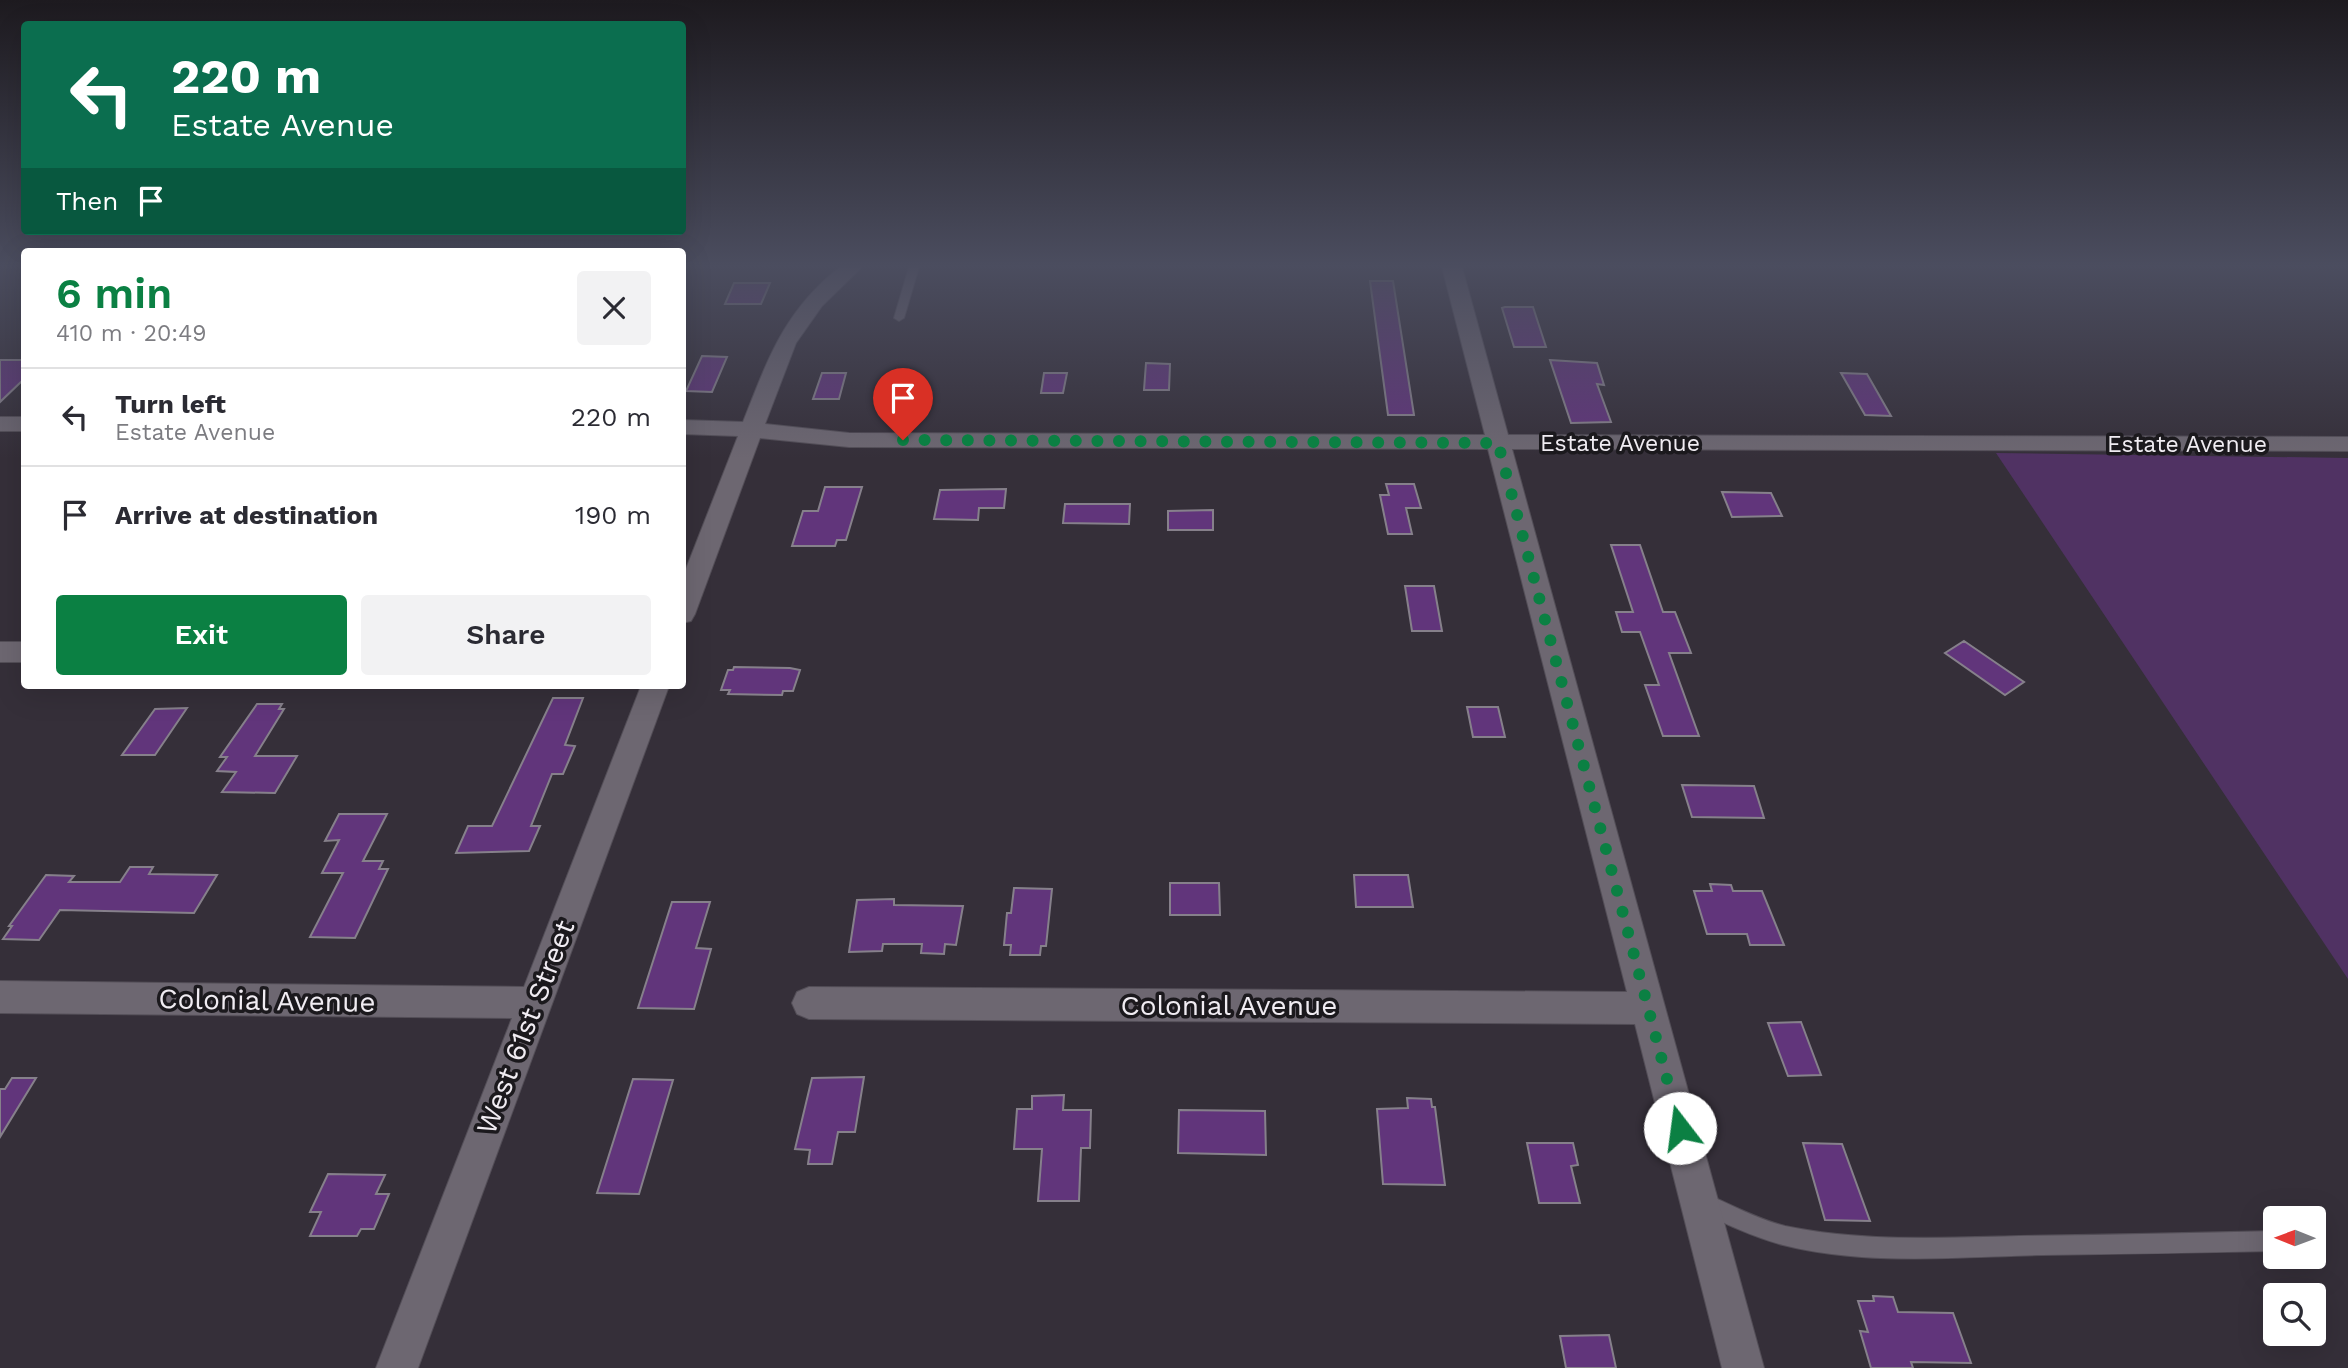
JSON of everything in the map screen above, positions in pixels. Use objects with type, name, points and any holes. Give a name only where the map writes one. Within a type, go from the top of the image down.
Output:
[{"type":"street","points":[[686,603],[792,331]]},
{"type":"street","points":[[1469,331],[1743,1368]]},
{"type":"street","points":[[0,424],[21,424]]},
{"type":"street","name":"Estate Avenue","points":[[686,427],[752,430],[849,440],[2348,444]]},
{"type":"street","points":[[0,652],[21,652]]},
{"type":"street","name":"West 61st Street","points":[[397,1368],[654,689]]},
{"type":"street","name":"Colonial Avenue","points":[[0,997],[534,1003]]},
{"type":"street","name":"Colonial Avenue","points":[[810,1003],[1648,1008]]},
{"type":"lane","points":[[1699,1199],[1732,1219],[1767,1232],[1808,1242],[1898,1248],[2263,1241]]},
{"type":"shaded area","points":[[1996,453],[2348,458],[2348,979]]},
{"type":"building","points":[[1377,331],[1401,331],[1414,415],[1388,415]]},
{"type":"building","points":[[1509,331],[1541,331],[1546,347],[1514,347]]},
{"type":"building","points":[[702,356],[727,357],[712,392],[686,391]]},
{"type":"building","points":[[0,360],[21,360],[21,382],[0,402]]},
{"type":"building","points":[[1550,360],[1597,363],[1604,385],[1597,384],[1611,422],[1571,423]]},
{"type":"building","points":[[1146,363],[1170,364],[1169,390],[1144,390]]},
{"type":"building","points":[[822,373],[846,373],[839,399],[813,399]]},
{"type":"building","points":[[1044,373],[1067,373],[1063,393],[1041,393]]},
{"type":"building","points":[[1841,373],[1867,374],[1891,416],[1865,415]]},
{"type":"building","points":[[1386,484],[1414,484],[1421,508],[1406,508],[1412,534],[1388,534],[1380,495],[1389,495]]},
{"type":"building","points":[[825,487],[862,487],[846,540],[837,540],[835,546],[792,546],[803,511],[818,511]]},
{"type":"building","points":[[1006,489],[1004,508],[979,508],[978,520],[934,519],[940,490]]},
{"type":"building","points":[[1722,492],[1771,493],[1782,516],[1732,517]]},
{"type":"building","points":[[1065,504],[1130,504],[1129,524],[1063,523]]},
{"type":"building","points":[[1213,510],[1213,530],[1168,530],[1168,511]]},
{"type":"building","points":[[1611,545],[1640,545],[1663,612],[1675,612],[1691,653],[1669,653],[1699,736],[1663,736],[1645,685],[1659,685],[1640,632],[1622,632],[1616,612],[1633,612]]},
{"type":"building","points":[[1405,586],[1434,586],[1442,631],[1412,631]]},
{"type":"building","points":[[1964,641],[2024,682],[2005,695],[1945,653]]},
{"type":"building","points":[[734,667],[800,670],[793,691],[783,691],[782,695],[728,694],[730,690],[721,690],[728,670],[733,670]]},
{"type":"building","points":[[553,698],[583,698],[565,745],[575,746],[563,774],[552,774],[531,826],[540,826],[529,851],[456,853],[468,826],[492,826]]},
{"type":"building","points":[[257,704],[282,704],[279,709],[284,709],[255,756],[297,756],[275,793],[222,792],[236,772],[217,771],[227,757],[220,757]]},
{"type":"building","points":[[1467,707],[1498,707],[1505,737],[1473,737]]},
{"type":"building","points":[[187,708],[155,755],[122,755],[155,709]]},
{"type":"building","points":[[1682,785],[1754,786],[1764,818],[1692,817]]},
{"type":"building","points":[[339,814],[387,814],[363,861],[383,861],[379,869],[388,869],[355,938],[310,937],[343,873],[322,873],[339,840],[325,841]]},
{"type":"building","points":[[130,867],[153,867],[149,874],[217,875],[194,913],[60,910],[39,940],[3,939],[12,926],[9,926],[46,875],[74,876],[69,882],[120,882]]},
{"type":"building","points":[[1354,875],[1408,875],[1413,907],[1356,907]]},
{"type":"building","points":[[1170,883],[1219,883],[1220,915],[1170,915]]},
{"type":"building","points":[[1710,884],[1731,885],[1733,891],[1762,891],[1784,945],[1750,945],[1747,934],[1707,934],[1694,891],[1712,891]]},
{"type":"building","points":[[1014,888],[1052,889],[1046,946],[1041,946],[1040,955],[1010,955],[1011,945],[1004,945],[1007,913],[1011,913]]},
{"type":"building","points":[[894,899],[894,905],[963,906],[956,945],[945,944],[944,954],[921,953],[922,944],[883,944],[882,951],[849,952],[857,900]]},
{"type":"building","points":[[672,902],[710,902],[696,948],[711,949],[694,1009],[638,1008]]},
{"type":"building","points":[[1801,1022],[1821,1075],[1788,1076],[1768,1023]]},
{"type":"building","points":[[864,1077],[855,1132],[838,1132],[832,1164],[808,1164],[810,1150],[795,1149],[812,1078]]},
{"type":"building","points":[[12,1078],[36,1078],[0,1137],[0,1089],[5,1089]]},
{"type":"building","points":[[633,1079],[673,1080],[639,1194],[597,1193]]},
{"type":"building","points":[[1064,1095],[1063,1110],[1091,1110],[1090,1148],[1081,1148],[1079,1201],[1038,1201],[1042,1149],[1014,1149],[1017,1109],[1032,1109],[1032,1096]]},
{"type":"building","points":[[1407,1098],[1431,1099],[1432,1107],[1435,1107],[1445,1185],[1383,1184],[1377,1109],[1408,1108]]},
{"type":"building","points":[[1179,1110],[1265,1111],[1266,1155],[1178,1153]]},
{"type":"building","points":[[1527,1143],[1573,1143],[1578,1165],[1571,1166],[1580,1203],[1539,1203]]},
{"type":"building","points":[[1803,1143],[1842,1144],[1870,1221],[1825,1220]]},
{"type":"building","points":[[328,1174],[385,1175],[376,1194],[389,1194],[374,1229],[361,1229],[357,1236],[310,1236],[321,1212],[310,1212]]},
{"type":"building","points":[[1873,1296],[1893,1297],[1898,1312],[1953,1313],[1971,1363],[1911,1362],[1913,1368],[1871,1368],[1860,1331],[1868,1332],[1858,1301],[1874,1301]]},
{"type":"building","points":[[1609,1335],[1616,1368],[1566,1368],[1560,1336]]},
{"type":"route","points":[[903,440],[1498,443],[1680,1128]]}]
